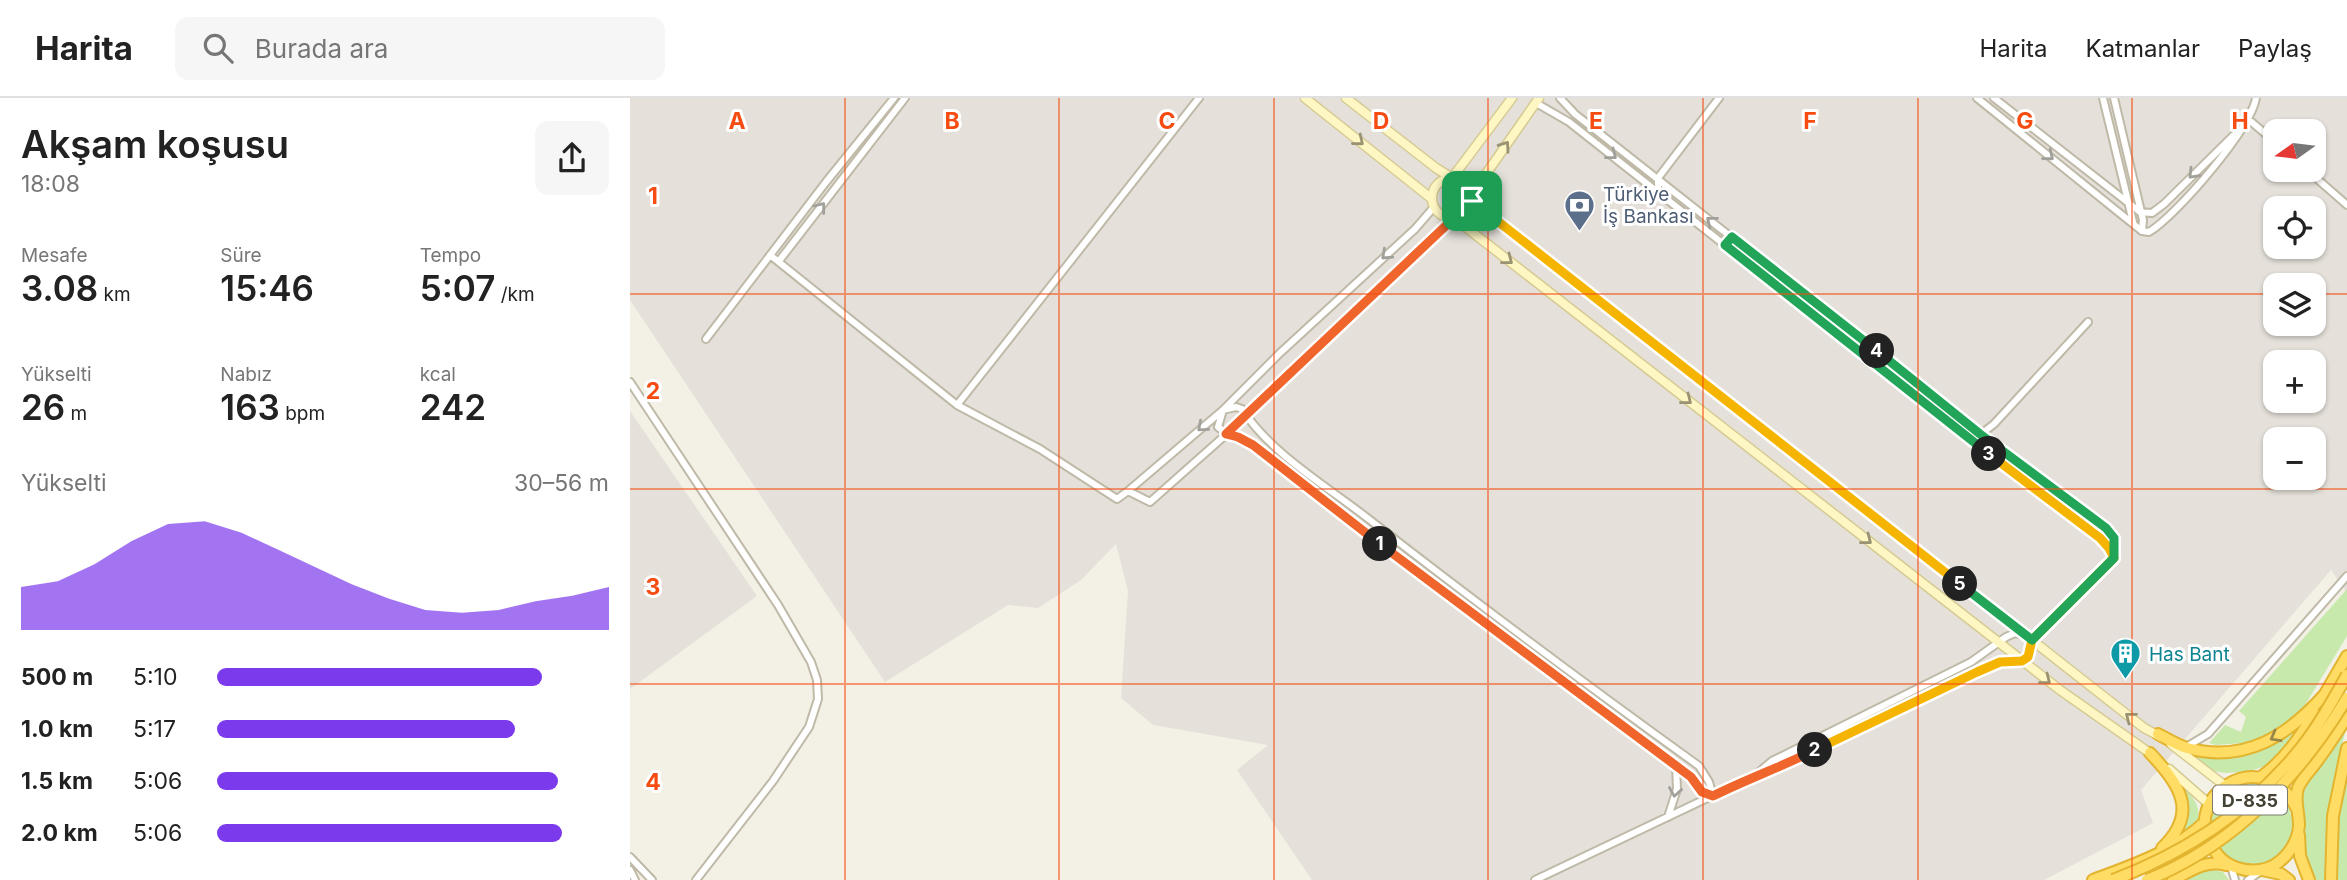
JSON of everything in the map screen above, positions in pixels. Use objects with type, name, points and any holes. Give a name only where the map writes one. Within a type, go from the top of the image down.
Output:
[{"type":"highway","points":[[2261,777],[2275,767],[2304,730],[2347,656]]},
{"type":"highway","name":"D-835","points":[[2113,880],[2172,855],[2242,808],[2300,748],[2321,720],[2347,675]]},
{"type":"highway","points":[[2158,734],[2185,747],[2233,752],[2264,743],[2298,723],[2326,693]]},
{"type":"highway","name":"D-835","points":[[2147,880],[2178,866],[2252,815],[2309,756],[2347,698]]},
{"type":"highway","points":[[2309,880],[2300,856],[2297,790],[2347,717]]},
{"type":"highway","points":[[2331,880],[2333,816],[2347,748]]},
{"type":"highway","points":[[2150,753],[2172,777],[2180,791],[2182,805],[2182,819],[2176,834],[2155,855]]},
{"type":"highway","points":[[2231,866],[2220,859],[2206,836],[2205,822],[2209,804],[2224,785],[2248,776],[2261,777],[2283,789],[2297,809]]},
{"type":"highway","points":[[2093,880],[2155,855],[2191,836],[2205,822]]},
{"type":"highway","points":[[2262,870],[2277,864],[2288,854],[2296,840],[2299,825]]},
{"type":"highway","points":[[2173,880],[2208,863],[2217,862],[2246,871],[2262,870],[2281,874],[2289,880]]},
{"type":"street","points":[[706,339],[894,98]]},
{"type":"street","points":[[779,261],[905,98]]},
{"type":"street","points":[[957,405],[1199,98]]},
{"type":"street","points":[[1305,98],[1433,203],[1439,214],[1454,218],[2022,661],[2150,753],[2209,804]]},
{"type":"street","points":[[1346,98],[1436,169],[1464,182],[1472,198],[2144,729],[2158,734],[2224,785]]},
{"type":"street","points":[[770,255],[957,405],[1040,449],[1117,499],[1223,410],[1280,353],[1415,229],[1433,203],[1437,185],[1452,178],[1512,98]]},
{"type":"street","points":[[1535,880],[2000,662],[2022,661],[2028,657],[2029,638],[2114,558],[2114,538],[2106,528],[1980,434],[1575,114],[1560,98]]},
{"type":"street","points":[[1658,192],[1658,178],[1719,98]]},
{"type":"street","points":[[1977,98],[2134,224],[2149,232],[2171,213],[2222,156],[2254,110],[2256,98]]},
{"type":"street","points":[[1994,98],[2129,205],[2140,212],[2152,213]]},
{"type":"street","points":[[2103,98],[2134,224]]},
{"type":"street","points":[[2114,98],[2143,220],[2142,230]]},
{"type":"street","points":[[1128,491],[1150,502],[1247,416],[1454,218],[1468,211],[1472,198],[1535,100],[1569,122],[1974,442],[2100,538],[2114,558]]},
{"type":"street","points":[[2248,119],[2263,132]]},
{"type":"street","points":[[2143,220],[2243,127]]},
{"type":"street","points":[[2321,182],[2347,205]]},
{"type":"street","points":[[1725,245],[1732,237]]},
{"type":"street","points":[[1819,318],[1825,310]]},
{"type":"street","points":[[1974,442],[1994,424],[2088,322]]},
{"type":"street","points":[[630,382],[778,605],[811,662],[817,680],[818,698],[809,727],[773,781],[696,880]]},
{"type":"street","points":[[1223,410],[1236,407],[1242,409],[1254,427],[1280,450],[1434,570],[1699,766],[1709,782],[1713,796]]},
{"type":"street","points":[[1223,410],[1218,427],[1226,434],[1253,445],[1426,580],[1676,765],[1691,777],[1702,792],[1713,796]]},
{"type":"street","points":[[2185,747],[2208,734],[2347,576]]},
{"type":"street","points":[[1758,774],[1772,761],[1971,662],[2015,633],[2029,638]]},
{"type":"street","points":[[1908,694],[1912,703]]},
{"type":"street","points":[[1668,817],[1678,789],[1676,765]]},
{"type":"street","points":[[630,857],[652,880]]},
{"type":"street","points":[[2231,866],[2235,880]]},
{"type":"street","points":[[630,870],[635,880]]},
{"type":"street","points":[[2248,880],[2262,870]]},
{"type":"shaded area","points":[[630,98],[2347,98],[2347,593],[2331,570],[2141,790],[2153,823],[2044,880],[1312,880],[1237,770],[1268,745],[1153,725],[1121,698],[1128,591],[1116,544],[1081,580],[1038,608],[1008,605],[885,682],[630,300]]},
{"type":"shaded area","points":[[630,411],[757,596],[630,689]]},
{"type":"green space","points":[[2347,589],[2347,636],[2302,710],[2281,729],[2261,738],[2242,743],[2209,743],[2225,725],[2241,732],[2246,717],[2239,711]]},
{"type":"green space","points":[[2347,726],[2330,802],[2325,841],[2325,880],[2316,880],[2305,861],[2301,797],[2303,787]]},
{"type":"green space","points":[[2299,728],[2276,759],[2261,768],[2251,770],[2230,773],[2216,771],[2180,749],[2242,754],[2268,746]]},
{"type":"green space","points":[[2347,773],[2347,880],[2338,880],[2338,822]]},
{"type":"green space","points":[[2251,783],[2267,786],[2280,795],[2289,808],[2292,824],[2289,840],[2280,853],[2267,862],[2251,865],[2235,862],[2222,853],[2213,840],[2210,824],[2213,808],[2222,795],[2235,786]]},
{"type":"green space","points":[[2183,788],[2195,801],[2198,815],[2196,827],[2179,836],[2184,821]]},
{"type":"green space","points":[[2208,869],[2223,872],[2229,880],[2181,880]]},
{"type":"place","name":"Türkiye İş Bankası","points":[[1580,232]]},
{"type":"place","name":"Has Bant","points":[[2126,681]]},
{"type":"route","points":[[1472,201],[1468,211],[1454,218],[1226,434],[1253,445],[1426,580],[1691,777],[1702,792],[1713,796],[1758,774],[1774,770],[1977,672],[2000,662],[2022,661],[2028,657],[2032,640],[2114,558],[2100,538],[1725,245],[1732,237],[1980,434],[2106,528],[2114,538],[2114,558],[2073,599],[2032,640],[1472,201]]}]
